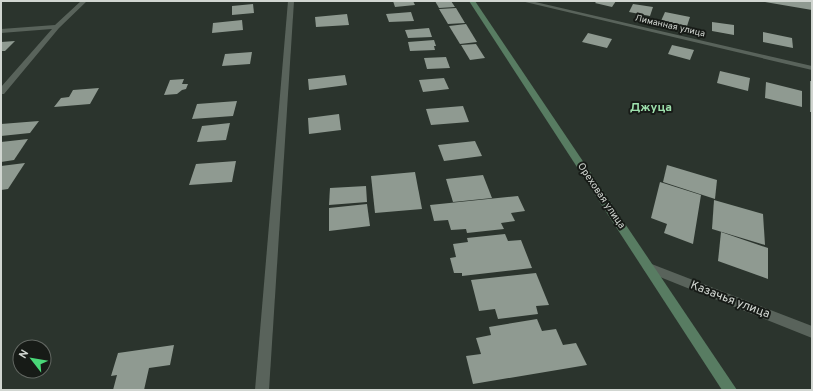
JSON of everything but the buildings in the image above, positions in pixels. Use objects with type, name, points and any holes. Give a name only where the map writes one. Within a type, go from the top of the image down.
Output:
[{"type":"main road","name":"Ореховая улица","points":[[472,1],[730,390]]},
{"type":"street","points":[[1,92],[57,27],[84,1]]},
{"type":"street","points":[[262,390],[292,1]]},
{"type":"street","name":"Лиманная улица","points":[[524,1],[812,68]]},
{"type":"street","points":[[1,31],[57,27]]},
{"type":"street","name":"Казачья улица","points":[[649,268],[812,332]]},
{"type":"district","name":"Джуца","points":[[651,108]]}]
